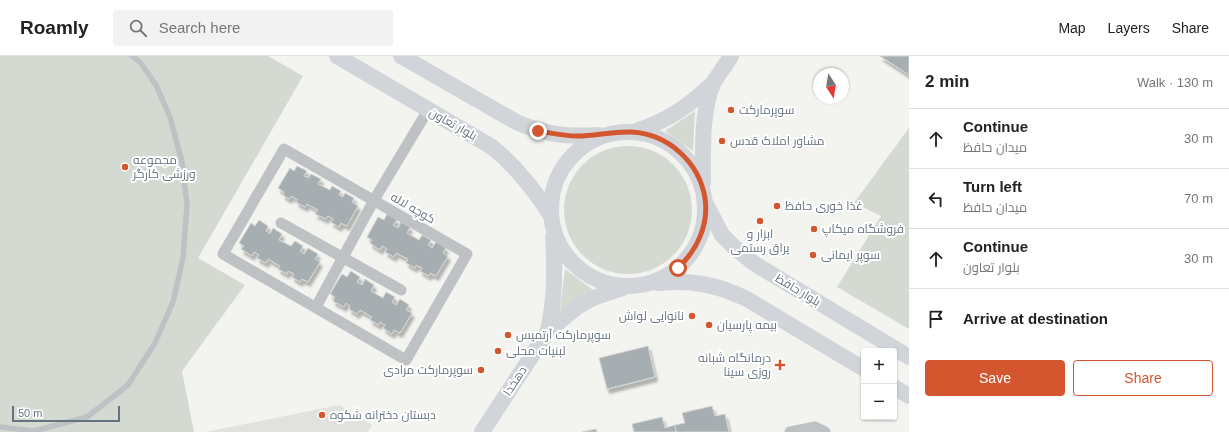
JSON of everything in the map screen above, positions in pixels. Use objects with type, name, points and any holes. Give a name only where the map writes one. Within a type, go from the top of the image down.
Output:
[{"type":"main road","name":"بلوار تعاون","points":[[337,56],[482,140],[503,155],[527,180],[551,221],[555,237],[565,255],[580,270],[597,280],[617,286],[627,287]]},
{"type":"main road","points":[[401,56],[518,123],[538,131],[558,135],[577,136],[632,132],[666,119],[692,102],[714,82],[731,56]]},
{"type":"main road","points":[[650,283],[660,280],[674,272],[692,253],[701,234],[704,224],[704,127],[714,82]]},
{"type":"main road","name":"بلوار حافظ","points":[[632,132],[653,136],[663,140],[688,160],[694,169],[704,196],[722,234],[734,248],[756,264],[909,357]]},
{"type":"main road","points":[[548,331],[555,282],[550,205],[554,187],[558,175],[571,157],[584,145],[609,134]]},
{"type":"main road","points":[[548,331],[577,308],[593,298],[627,287],[650,283],[674,281],[691,282],[706,284],[732,292],[747,299],[861,367]]},
{"type":"main road","name":"دهخدا","points":[[482,432],[548,331]]},
{"type":"main road","points":[[897,389],[909,396]]},
{"type":"street","name":"کوچه لاله","points":[[316,308],[406,360],[467,254],[374,200],[428,110]]},
{"type":"street","points":[[284,148],[374,200],[343,258],[316,308],[223,254],[284,148]]},
{"type":"street","points":[[281,223],[401,290]]},
{"type":"street","points":[[790,432],[815,427],[825,432]]},
{"type":"lane","points":[[0,427],[34,431],[87,417],[128,385],[155,343],[173,302],[183,258],[187,205],[182,162],[170,118],[156,85],[140,62],[132,56]]},
{"type":"shaded area","name":"مجموعه ورزشی کارگر","points":[[0,56],[268,56],[303,76],[198,258],[245,285],[182,371],[194,432],[0,432]]},
{"type":"shaded area","points":[[695,111],[693,150],[693,151],[665,131]]},
{"type":"shaded area","points":[[909,128],[909,329],[837,287],[881,216],[854,203]]},
{"type":"shaded area","points":[[622,146],[634,146],[653,150],[674,164],[688,185],[692,210],[688,235],[674,256],[653,270],[634,274],[622,274],[603,270],[582,256],[568,235],[564,216],[564,204],[568,185],[582,164],[603,150]]},
{"type":"shaded area","points":[[565,269],[593,290],[560,310]]},
{"type":"shaded area","name":"دبستان دخترانه شکوه","points":[[339,405],[372,425],[368,432],[205,432]]},
{"type":"building","points":[[880,56],[909,56],[909,75]]},
{"type":"building","points":[[297,166],[307,171],[304,176],[309,178],[311,174],[321,179],[318,184],[330,190],[332,186],[341,191],[339,195],[343,197],[345,193],[354,198],[352,202],[358,206],[347,226],[341,223],[339,227],[331,222],[333,219],[328,216],[326,219],[315,214],[318,210],[307,204],[305,207],[296,202],[298,200],[291,196],[289,199],[283,195],[284,192],[278,188],[290,168],[294,171]]},
{"type":"building","points":[[387,214],[397,220],[393,225],[398,228],[401,222],[410,227],[407,233],[419,240],[422,235],[431,240],[428,245],[432,248],[436,242],[446,248],[443,253],[448,256],[436,276],[430,273],[429,276],[420,271],[422,268],[416,265],[415,268],[406,263],[408,259],[396,253],[394,257],[385,252],[387,249],[382,246],[380,250],[370,243],[372,240],[367,237],[378,217],[384,220]]},
{"type":"building","points":[[259,220],[268,226],[266,231],[270,234],[273,228],[282,234],[279,240],[291,246],[295,241],[303,246],[300,251],[304,254],[308,248],[318,254],[315,259],[320,262],[308,282],[302,279],[300,282],[292,277],[294,274],[288,271],[287,274],[278,269],[280,266],[268,259],[266,263],[257,258],[259,255],[254,252],[252,256],[241,249],[244,246],[239,243],[251,223],[255,226]]},
{"type":"building","points":[[351,271],[360,277],[357,282],[362,285],[365,279],[374,285],[371,291],[383,298],[386,292],[395,297],[392,302],[396,305],[400,299],[409,305],[406,310],[412,313],[400,333],[394,330],[392,334],[383,328],[385,325],[380,322],[379,325],[370,320],[372,317],[360,310],[357,314],[349,309],[350,306],[346,303],[344,307],[333,301],[335,297],[330,294],[342,274],[347,277]]},
{"type":"building","points":[[648,346],[655,377],[607,389],[599,358]]},
{"type":"building","points":[[712,406],[715,416],[725,414],[729,432],[676,432],[675,425],[685,423],[682,413]]},
{"type":"building","points":[[662,417],[665,428],[675,425],[676,432],[634,432],[632,424]]},
{"type":"building","points":[[596,429],[597,432],[582,432]]},
{"type":"place","name":"سوپرمارکت","points":[[731,110]]},
{"type":"place","name":"مشاور املاک قدس","points":[[722,141]]},
{"type":"place","name":"مجموعه ورزشی کارگر","points":[[125,167]]},
{"type":"place","name":"غذا خوری حافظ","points":[[777,206]]},
{"type":"place","name":"ابزار و یراق رستمی","points":[[760,221]]},
{"type":"place","name":"فروشگاه میکاپ","points":[[814,229]]},
{"type":"place","name":"سوپر ایمانی","points":[[813,255]]},
{"type":"place","name":"نانوایی لواش","points":[[692,316]]},
{"type":"place","name":"بیمه پارسیان","points":[[709,325]]},
{"type":"place","name":"سوپرمارکت آرتمیس","points":[[508,335]]},
{"type":"place","name":"لبنیات محلی","points":[[498,351]]},
{"type":"place","name":"درمانگاه شبانه روزی سینا","points":[[780,365]]},
{"type":"place","name":"سوپرمارکت مرادی","points":[[481,370]]},
{"type":"place","name":"دبستان دخترانه شکوه","points":[[322,415]]},
{"type":"route","points":[[538,131],[558,135],[577,136],[620,132],[642,133],[663,140],[680,152],[688,160],[699,178],[703,188],[705,214],[704,224],[697,244],[692,253],[678,268]]}]
